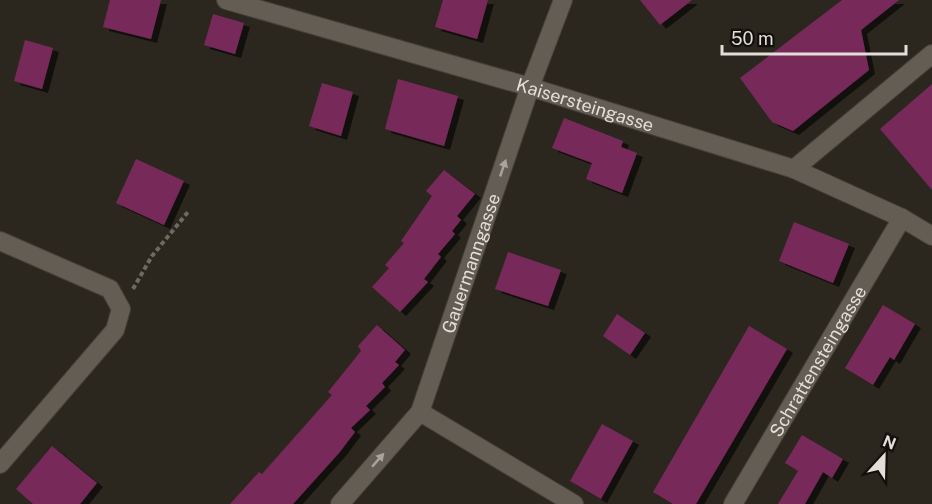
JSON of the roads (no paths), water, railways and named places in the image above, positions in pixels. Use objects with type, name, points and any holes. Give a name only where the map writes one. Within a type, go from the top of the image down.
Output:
[{"type":"street","name":"Kaisersteingasse","points":[[226,0],[530,87],[794,169],[902,218],[932,236]]},
{"type":"street","name":"Gauermanngasse","points":[[340,504],[420,412],[530,87],[563,0]]},
{"type":"street","points":[[794,169],[932,54]]},
{"type":"street","name":"Schrattensteingasse","points":[[733,504],[902,218]]},
{"type":"street","points":[[0,241],[110,289],[121,309],[115,330],[0,464]]},
{"type":"street","points":[[420,412],[574,504]]}]
